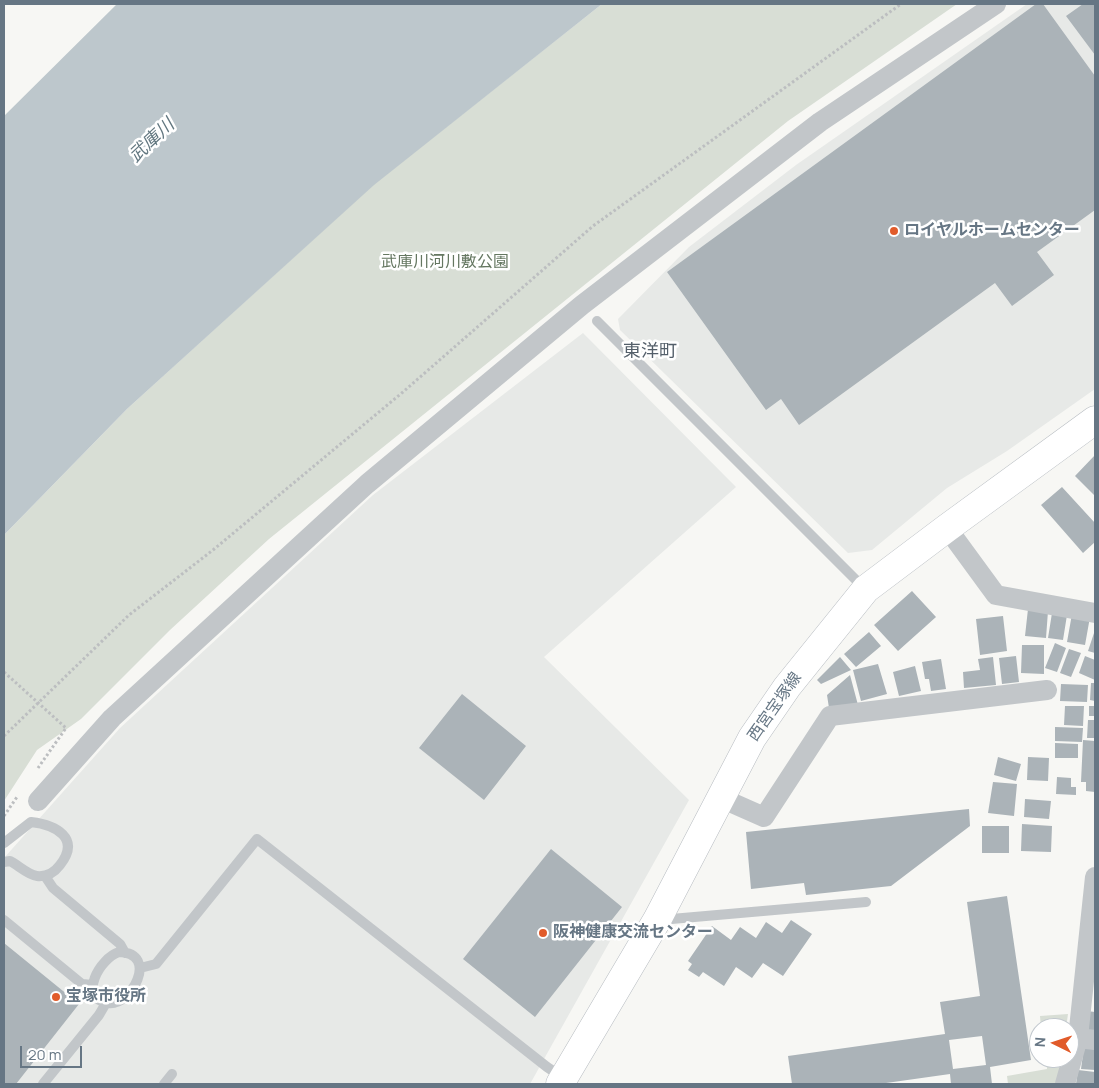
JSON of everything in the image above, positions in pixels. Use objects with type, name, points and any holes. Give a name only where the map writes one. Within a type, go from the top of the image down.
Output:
[{"type":"main road","name":"西宮宝塚線","points":[[562,1081],[657,920],[752,738],[787,687],[866,590],[947,528],[1095,420]]},
{"type":"street","points":[[38,801],[112,718],[367,484],[582,305],[820,122],[996,4]]},
{"type":"street","points":[[947,528],[996,595],[1095,613]]},
{"type":"street","points":[[721,798],[764,816],[830,716],[1047,690]]},
{"type":"street","points":[[1065,1084],[1086,1039],[1095,877]]},
{"type":"lane","points":[[597,320],[866,590]]},
{"type":"lane","points":[[4,844],[31,822],[45,823],[59,831],[66,838],[68,849],[66,858],[55,872],[45,876],[35,876],[10,861],[4,862]]},
{"type":"lane","points":[[140,968],[156,964],[257,839],[547,1067],[562,1081]]},
{"type":"lane","points":[[45,876],[53,888],[120,944],[125,952],[136,958],[140,968],[138,980],[122,1000],[106,1003],[96,996],[93,985],[96,974],[113,954],[125,952]]},
{"type":"lane","points":[[657,920],[866,902]]},
{"type":"lane","points":[[4,920],[82,984],[93,985]]},
{"type":"lane","points":[[43,1084],[99,1015],[106,1003]]},
{"type":"lane","points":[[164,1084],[172,1074]]},
{"type":"path","points":[[4,736],[129,615],[213,550],[403,392],[593,226],[901,4]]},
{"type":"path","points":[[4,672],[66,728],[38,768]]},
{"type":"path","points":[[4,816],[21,792]]},
{"type":"shaded area","points":[[1027,4],[1095,4],[1095,389],[1007,451],[947,488],[872,550],[848,553],[620,330],[618,319],[689,247],[796,165]]},
{"type":"shaded area","points":[[583,333],[736,487],[544,657],[689,800],[530,1084],[4,1084],[4,858],[120,728],[373,495]]},
{"type":"green space","name":"武庫川河川敷公園","points":[[602,4],[957,4],[788,121],[269,539],[170,630],[81,719],[37,750],[4,801],[4,535],[127,409],[374,184]]},
{"type":"green space","points":[[1068,1014],[1067,1018],[1040,1018],[1040,1016]]},
{"type":"green space","points":[[1060,1068],[1056,1084],[1008,1084],[1007,1076]]},
{"type":"water","name":"武庫川","points":[[117,4],[602,4],[374,185],[127,409],[4,535],[4,116]]},
{"type":"building","name":"ロイヤルホームセンター","points":[[1036,4],[1043,4],[1095,76],[1095,210],[1037,252],[1054,275],[1012,306],[995,283],[799,425],[781,399],[766,410],[667,272]]},
{"type":"building","points":[[1083,4],[1095,4],[1095,55],[1066,16]]},
{"type":"building","points":[[1095,455],[1095,496],[1075,476]]},
{"type":"building","points":[[1062,487],[1095,523],[1095,542],[1083,553],[1041,505]]},
{"type":"building","points":[[912,591],[936,617],[898,651],[874,625]]},
{"type":"building","points":[[1028,609],[1048,611],[1046,638],[1025,636]]},
{"type":"building","points":[[1052,613],[1067,615],[1063,640],[1048,638]]},
{"type":"building","points":[[1072,614],[1090,617],[1085,645],[1067,642]]},
{"type":"building","points":[[1003,616],[1007,651],[980,655],[976,619]]},
{"type":"building","points":[[1095,630],[1095,653],[1088,651]]},
{"type":"building","points":[[869,632],[881,646],[856,667],[844,654]]},
{"type":"building","points":[[1055,643],[1066,648],[1057,672],[1045,668]]},
{"type":"building","points":[[1022,645],[1044,645],[1044,674],[1021,673]]},
{"type":"building","points":[[1069,649],[1081,653],[1071,677],[1060,673]]},
{"type":"building","points":[[1016,656],[1019,682],[1002,684],[999,658]]},
{"type":"building","points":[[1085,656],[1095,660],[1095,680],[1079,673]]},
{"type":"building","points":[[840,657],[851,670],[821,684],[817,680]]},
{"type":"building","points":[[993,657],[996,685],[964,688],[963,672],[980,670],[978,659]]},
{"type":"building","points":[[941,659],[946,689],[931,691],[929,679],[925,679],[922,662]]},
{"type":"building","points":[[878,664],[887,694],[861,701],[853,670]]},
{"type":"building","points":[[915,666],[921,691],[899,696],[893,672]]},
{"type":"building","points":[[850,675],[858,705],[829,708],[827,695]]},
{"type":"building","points":[[1091,683],[1095,683],[1095,701],[1090,700]]},
{"type":"building","points":[[1061,684],[1088,685],[1087,702],[1060,701]]},
{"type":"building","points":[[462,694],[526,746],[484,800],[419,748]]},
{"type":"building","points":[[1065,706],[1084,706],[1083,726],[1064,725]]},
{"type":"building","points":[[1089,706],[1095,706],[1095,716],[1089,716]]},
{"type":"building","points":[[1088,720],[1095,720],[1095,738],[1087,738]]},
{"type":"building","points":[[1055,727],[1083,728],[1082,742],[1055,741]]},
{"type":"building","points":[[1083,740],[1095,741],[1095,792],[1086,791],[1086,782],[1081,782]]},
{"type":"building","points":[[1055,743],[1078,744],[1078,758],[1055,758]]},
{"type":"building","points":[[998,757],[1021,764],[1016,781],[994,775]]},
{"type":"building","points":[[1028,757],[1049,758],[1048,781],[1027,780]]},
{"type":"building","points":[[1057,777],[1071,778],[1071,787],[1076,787],[1076,795],[1056,794]]},
{"type":"building","points":[[993,782],[1017,784],[1014,816],[988,813]]},
{"type":"building","points":[[1025,799],[1051,801],[1049,819],[1024,817]]},
{"type":"building","points":[[969,809],[970,826],[891,886],[806,895],[804,883],[751,889],[746,832]]},
{"type":"building","points":[[1022,824],[1052,826],[1051,852],[1021,851]]},
{"type":"building","points":[[982,826],[1009,826],[1009,853],[982,853]]},
{"type":"building","name":"阪神健康交流センター","points":[[551,849],[622,907],[535,1017],[463,959]]},
{"type":"building","points":[[1007,896],[1029,1046],[1029,1060],[990,1067],[992,1084],[951,1084],[950,1074],[879,1084],[792,1084],[788,1056],[945,1034],[940,1002],[980,996],[967,902]],"holes":[[[982,1036],[986,1065],[953,1069],[949,1040]]]},
{"type":"building","points":[[791,920],[812,934],[783,976],[763,963],[752,978],[736,967],[724,986],[703,972],[699,977],[688,970],[692,964],[688,961],[712,926],[731,940],[740,927],[756,938],[766,922],[782,933]]},
{"type":"building","points":[[4,943],[79,1004],[16,1084],[4,1084]]},
{"type":"building","points":[[1087,1011],[1095,1012],[1095,1035],[1085,1034]]},
{"type":"building","points":[[1084,1047],[1095,1048],[1095,1070],[1081,1069]]},
{"type":"building","points":[[1078,1070],[1095,1072],[1095,1084],[1076,1084]]},
{"type":"place","name":"ロイヤルホームセンター","points":[[894,231]]},
{"type":"place","name":"阪神健康交流センター","points":[[543,933]]},
{"type":"place","name":"宝塚市役所","points":[[56,997]]},
{"type":"district","name":"東洋町","points":[[650,352]]}]
